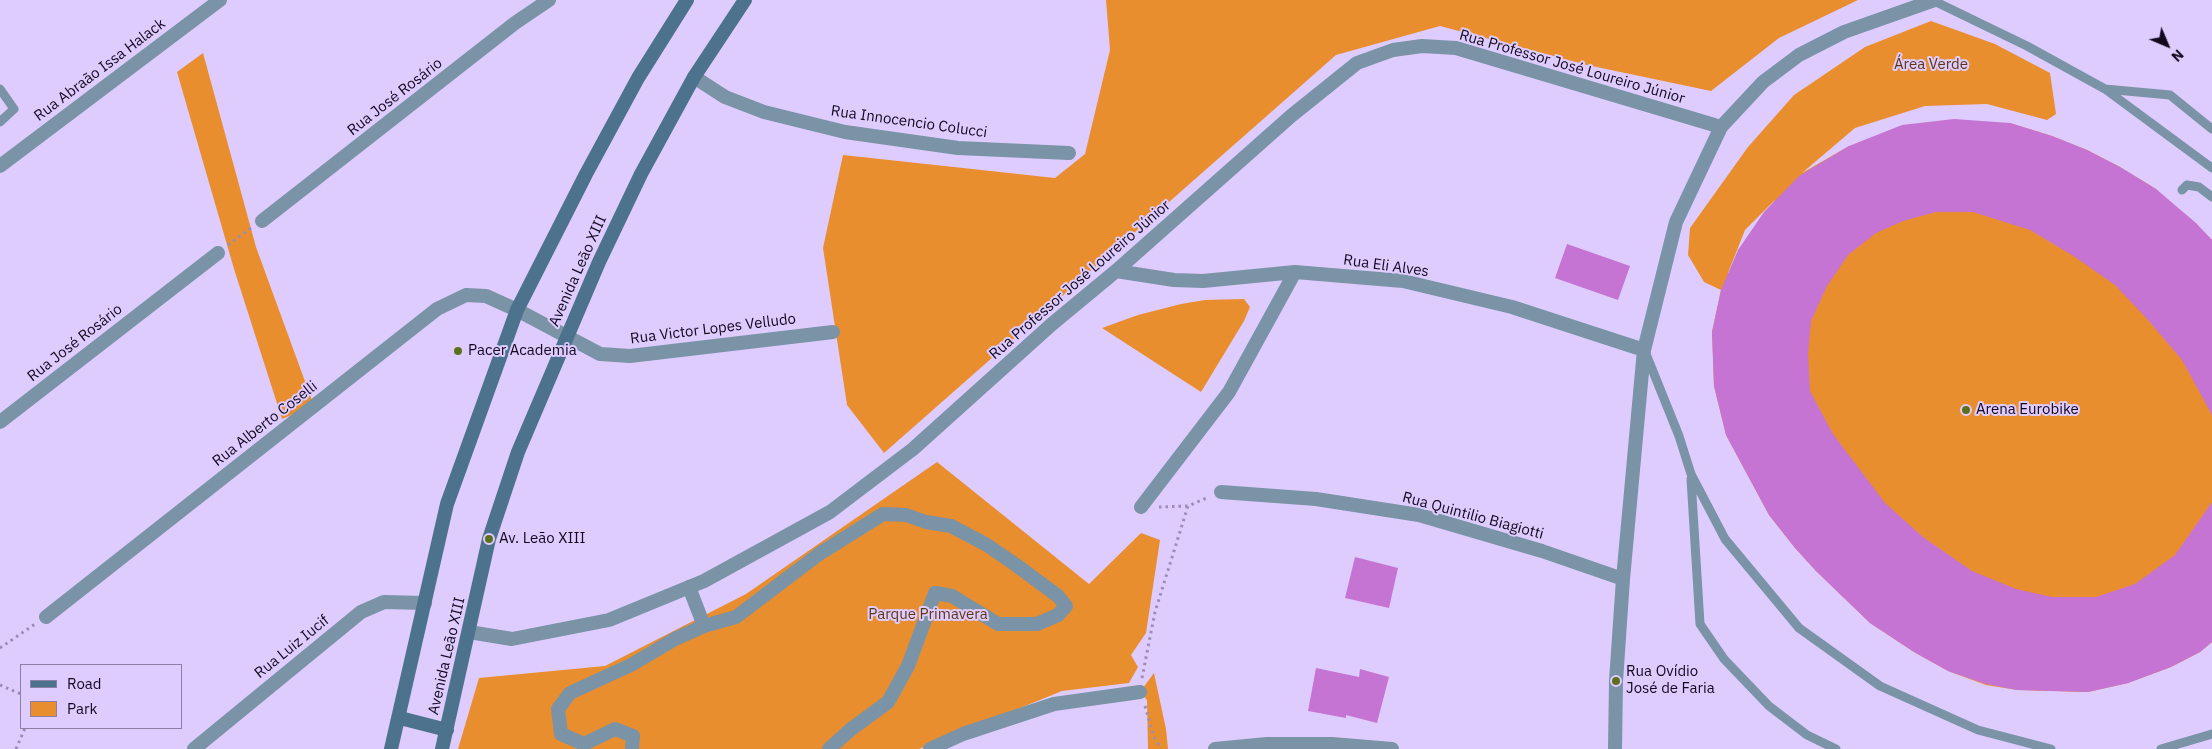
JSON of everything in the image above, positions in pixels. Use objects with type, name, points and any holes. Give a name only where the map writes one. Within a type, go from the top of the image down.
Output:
[{"type":"main road","points":[[391,749],[400,718],[447,504],[517,310],[586,174],[638,78],[687,0]]},
{"type":"main road","name":"Avenida Leão XIII","points":[[442,749],[470,632],[489,539],[518,452],[598,262],[641,174],[694,78],[744,0]]},
{"type":"main road","points":[[400,718],[447,730]]},
{"type":"street","name":"Rua Abraão Issa Halack","points":[[0,166],[220,0]]},
{"type":"street","name":"Rua José Rosário","points":[[262,221],[515,24],[549,0]]},
{"type":"street","points":[[1615,749],[1616,681],[1623,579],[1644,350],[1676,222],[1721,126],[1763,82],[1799,55],[1844,32],[1935,0]]},
{"type":"street","name":"Rua Professor José Loureiro Júnior","points":[[470,632],[512,639],[609,620],[704,581],[830,512],[913,449],[1052,324],[1116,271],[1291,116],[1357,63],[1393,50],[1422,46],[1456,48],[1721,126]]},
{"type":"street","name":"Rua Innocencio Colucci","points":[[694,78],[725,97],[764,112],[845,132],[958,148],[1069,153]]},
{"type":"street","name":"Rua José Rosário","points":[[0,422],[218,253]]},
{"type":"street","name":"Rua Eli Alves","points":[[1116,271],[1174,280],[1204,281],[1295,272],[1403,281],[1512,307],[1644,350]]},
{"type":"street","points":[[1141,507],[1229,392],[1295,272]]},
{"type":"street","name":"Rua Alberto Coselli","points":[[46,617],[437,309],[466,295],[486,296],[517,310]]},
{"type":"street","name":"Rua Victor Lopes Velludo","points":[[517,310],[600,354],[630,356],[833,332]]},
{"type":"street","name":"Rua Quintilio Biagiotti","points":[[1221,492],[1316,499],[1419,515],[1542,551],[1623,579]]},
{"type":"street","points":[[632,749],[633,736],[615,730],[584,744],[561,734],[558,709],[570,693],[631,664],[675,639],[704,626],[736,617],[819,554],[883,514],[906,515],[926,522],[952,526],[987,545],[1016,565],[1058,596],[1066,606],[1058,616],[1037,624],[998,624],[952,596],[936,593],[908,666],[888,702],[850,730],[829,749]]},
{"type":"street","points":[[689,587],[704,626]]},
{"type":"street","name":"Rua Luiz Iucif","points":[[194,749],[361,612],[384,602],[425,603]]},
{"type":"street","points":[[930,749],[963,734],[1054,704],[1140,692]]},
{"type":"street","points":[[1215,749],[1268,744],[1332,744],[1392,749]]},
{"type":"lane","points":[[1935,0],[2027,46],[2105,90],[2170,135],[2212,168]]},
{"type":"lane","points":[[0,89],[14,109],[0,122]]},
{"type":"lane","points":[[2105,90],[2170,95],[2212,129]]},
{"type":"lane","points":[[2182,190],[2187,185],[2199,187],[2212,197]]},
{"type":"lane","points":[[1644,350],[1679,436],[1691,474],[1725,539],[1799,628],[1880,686],[1978,730],[2051,749]]},
{"type":"lane","points":[[1691,474],[1700,624],[1724,659],[1769,706],[1807,735],[1836,749]]},
{"type":"lane","points":[[2161,749],[2212,734]]},
{"type":"path","points":[[218,253],[262,221]]},
{"type":"path","points":[[1141,507],[1188,506],[1221,492]]},
{"type":"path","points":[[1161,749],[1154,737],[1140,692],[1155,612],[1188,506]]},
{"type":"path","points":[[0,648],[46,617]]},
{"type":"path","points":[[0,685],[20,694]]},
{"type":"path","points":[[16,749],[25,729]]},
{"type":"green space","points":[[1106,0],[1858,0],[1779,38],[1711,91],[1587,65],[1440,26],[1336,55],[884,453],[847,405],[823,248],[843,155],[1055,178],[1085,154],[1110,50]]},
{"type":"green space","name":"Arena Eurobike","points":[[1931,21],[1995,44],[2050,73],[2056,114],[2047,120],[1987,104],[1925,106],[1855,128],[1802,173],[1849,146],[2010,123],[2052,136],[2087,150],[2120,167],[2156,189],[2212,240],[2212,642],[2200,652],[2171,667],[2128,683],[2088,692],[2017,690],[1986,685],[1948,671],[1914,652],[1870,623],[1816,571],[1769,515],[1726,435],[1714,386],[1712,332],[1721,290],[1704,282],[1688,255],[1690,228],[1748,147],[1794,95],[1865,47]],"holes":[[[1775,200],[1729,273],[1745,230]]]},
{"type":"green space","points":[[203,53],[256,247],[314,406],[282,419],[234,269],[177,72]]},
{"type":"green space","points":[[1244,299],[1250,307],[1244,321],[1201,392],[1102,328],[1138,315],[1181,304],[1205,300]]},
{"type":"green space","name":"Parque Primavera","points":[[937,462],[1089,584],[1141,533],[1160,540],[1146,633],[1131,655],[1138,667],[1129,683],[1062,691],[919,749],[458,749],[479,678],[605,666],[746,594]]},
{"type":"green space","points":[[1154,673],[1166,729],[1168,749],[1148,749],[1147,700],[1140,692]]},
{"type":"building","points":[[1954,119],[2010,123],[2052,136],[2087,150],[2156,189],[2196,223],[2212,240],[2212,415],[2182,360],[2115,285],[2075,257],[2030,230],[1973,212],[1936,212],[1903,221],[1876,233],[1848,255],[1827,286],[1811,321],[1808,354],[1810,391],[1833,434],[1885,503],[1923,537],[1972,571],[2016,589],[2052,597],[2096,597],[2135,584],[2175,555],[2212,502],[2212,642],[2200,652],[2171,667],[2128,683],[2088,692],[2017,690],[1986,684],[1948,671],[1914,652],[1870,623],[1795,548],[1769,515],[1726,435],[1714,386],[1712,332],[1721,290],[1738,250],[1764,212],[1799,176],[1849,146],[1902,125]]},
{"type":"building","points":[[1567,244],[1630,266],[1618,300],[1555,278]]},
{"type":"building","points":[[1355,557],[1398,568],[1389,608],[1345,598]]},
{"type":"building","points":[[1316,668],[1359,677],[1360,669],[1389,677],[1377,723],[1346,715],[1346,718],[1308,711]]},
{"type":"place","name":"Pacer Academia","points":[[458,351]]},
{"type":"place","name":"Arena Eurobike","points":[[1966,410]]},
{"type":"place","name":"Av. Leão XIII","points":[[489,539]]},
{"type":"place","name":"Rua Ovídio José de Faria","points":[[1616,681]]},
{"type":"park label","name":"Área Verde","points":[[1931,65]]}]
